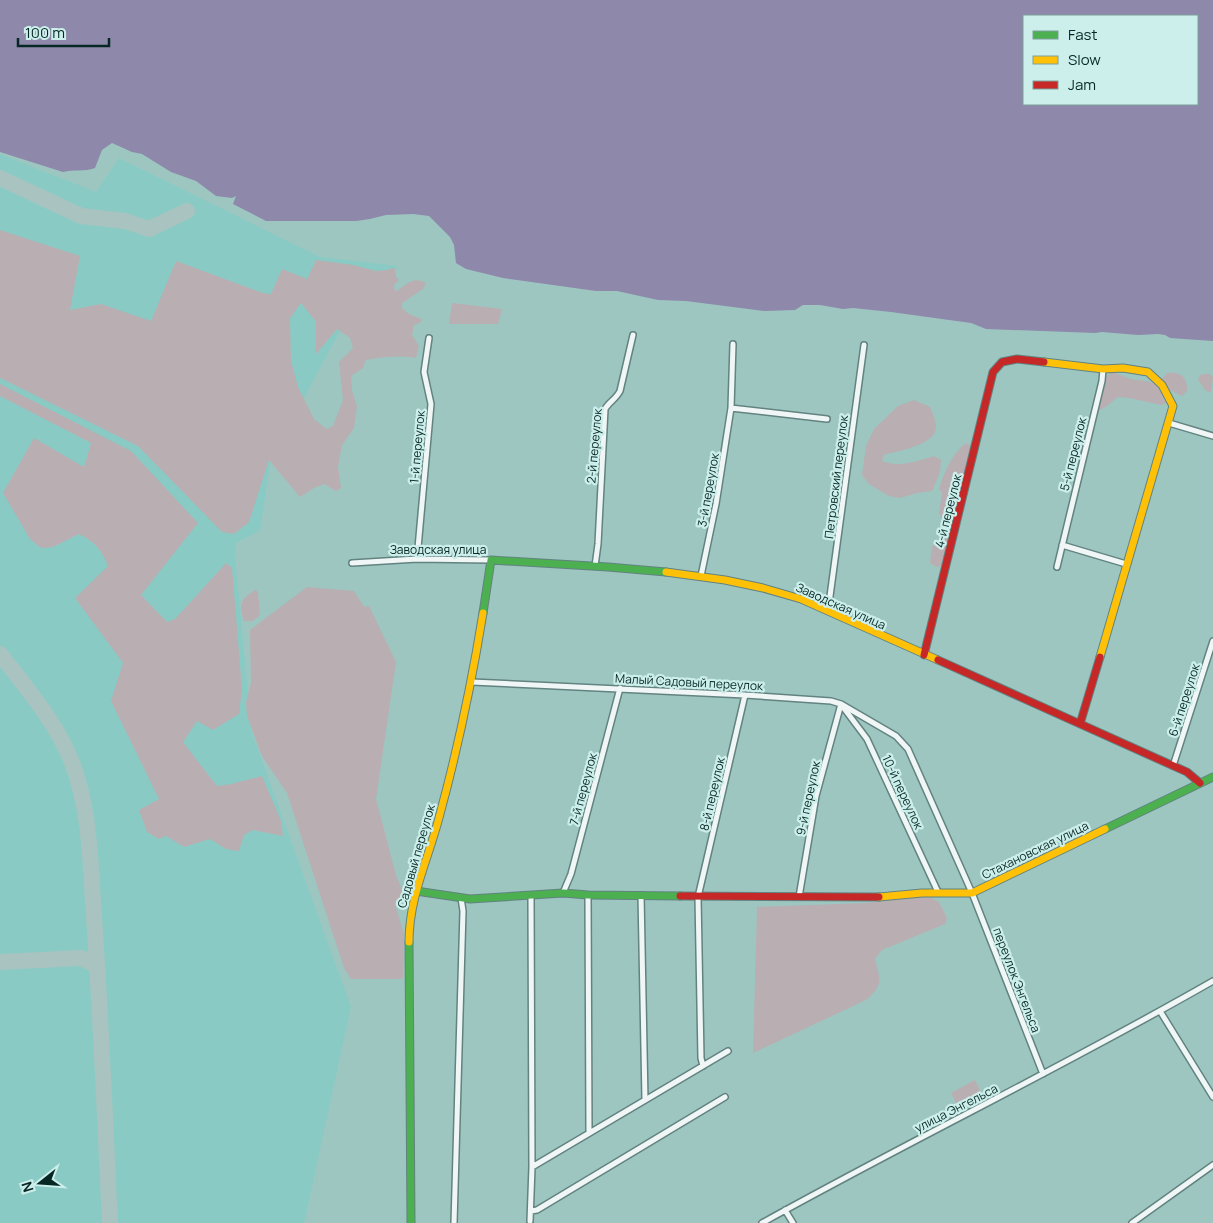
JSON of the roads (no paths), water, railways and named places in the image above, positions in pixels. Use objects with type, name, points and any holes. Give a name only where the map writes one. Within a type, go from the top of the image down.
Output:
[{"type":"street","name":"2-й переулок","points":[[595,566],[598,544],[605,410],[620,391],[633,335]]},
{"type":"street","name":"1-й переулок","points":[[417,559],[431,404],[424,372],[429,338]]},
{"type":"street","name":"3-й переулок","points":[[701,576],[716,504],[732,408],[733,344]]},
{"type":"street","name":"Петровский переулок","points":[[828,611],[864,346]]},
{"type":"street","name":"4-й переулок","points":[[924,655],[993,372],[1002,362],[1017,358],[1103,369]]},
{"type":"street","points":[[1080,724],[1173,406],[1162,385],[1148,372],[1124,368],[1103,369]]},
{"type":"street","name":"5-й переулок","points":[[1057,567],[1102,381],[1103,369]]},
{"type":"street","points":[[732,408],[827,419]]},
{"type":"street","points":[[1169,423],[1213,436]]},
{"type":"street","points":[[1062,545],[1126,564]]},
{"type":"street","name":"Заводская улица","points":[[352,563],[417,559],[491,560],[595,566],[701,576],[783,593],[828,611],[1173,766],[1191,775],[1200,783]]},
{"type":"street","name":"Садовый переулок","points":[[411,1223],[409,921],[416,891],[440,815],[472,682],[491,560]]},
{"type":"street","name":"6-й переулок","points":[[1173,766],[1213,641]]},
{"type":"street","name":"Малый Садовый переулок","points":[[472,682],[620,688],[832,701],[841,704],[896,736]]},
{"type":"street","name":"7-й переулок","points":[[563,893],[571,874],[620,688]]},
{"type":"street","name":"8-й переулок","points":[[703,1066],[701,1058],[698,897],[745,695]]},
{"type":"street","name":"10-й переулок","points":[[841,704],[867,738],[938,892]]},
{"type":"street","name":"9-й переулок","points":[[799,897],[816,796],[841,704]]},
{"type":"street","name":"Стахановская улица","points":[[896,736],[908,750],[972,893],[1213,777]]},
{"type":"street","points":[[416,891],[470,899],[563,893],[698,897],[866,898],[938,892],[972,893]]},
{"type":"street","name":"переулок Энгельса","points":[[972,893],[1043,1074]]},
{"type":"street","points":[[588,895],[589,1133]]},
{"type":"street","points":[[641,895],[645,1100]]},
{"type":"street","points":[[530,1221],[532,1166],[531,896]]},
{"type":"street","points":[[454,1223],[463,911],[461,898]]},
{"type":"street","name":"улица Энгельса","points":[[762,1223],[829,1185],[1160,1012],[1213,981]]},
{"type":"street","points":[[1160,1012],[1213,1097]]},
{"type":"street","points":[[532,1166],[728,1051]]},
{"type":"street","points":[[531,1211],[537,1210],[725,1097]]},
{"type":"street","points":[[1132,1223],[1213,1165]]},
{"type":"street","points":[[785,1210],[793,1223]]}]
